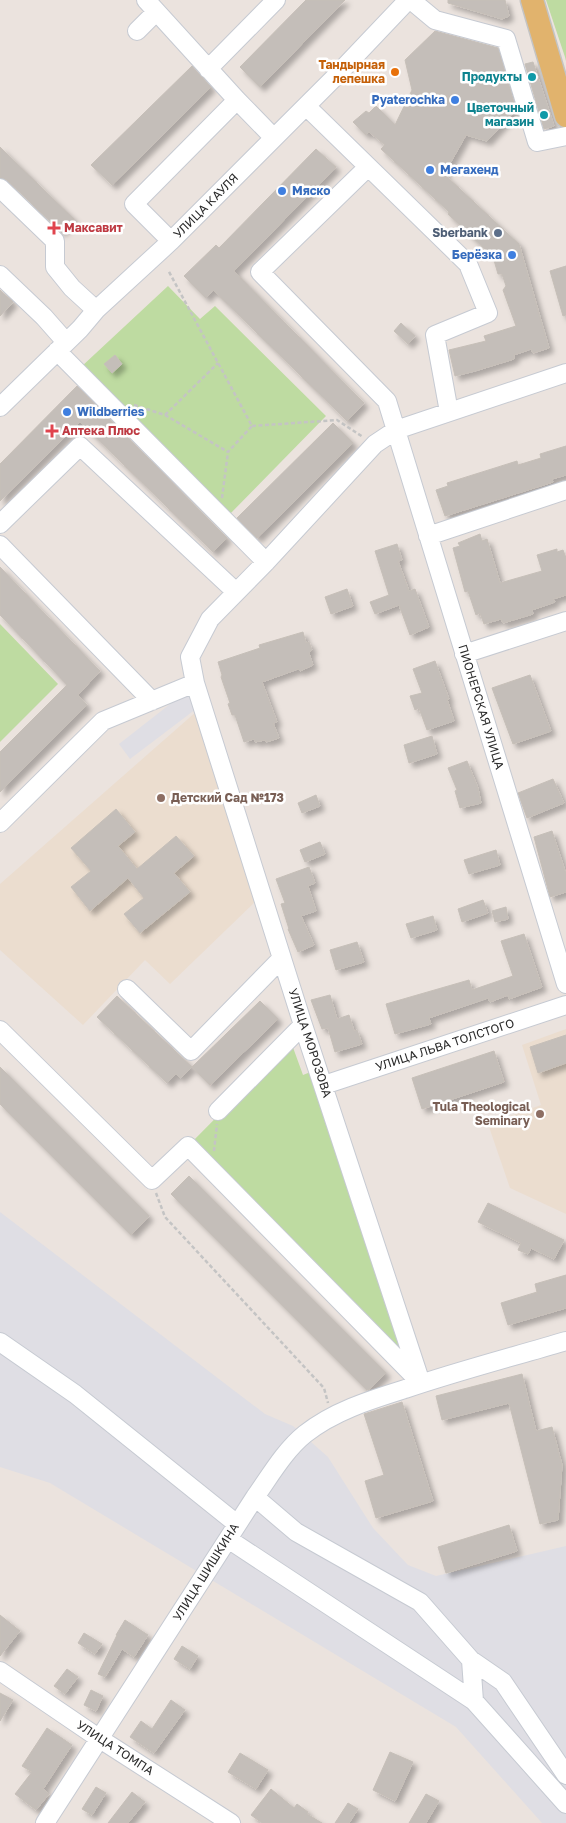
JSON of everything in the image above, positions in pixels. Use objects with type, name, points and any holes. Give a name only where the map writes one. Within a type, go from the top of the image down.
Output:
[{"type":"main road","points":[[532,0],[561,84],[566,116]]},
{"type":"street","points":[[208,68],[276,0]]},
{"type":"street","points":[[410,0],[435,20],[506,39],[537,142],[566,136]]},
{"type":"street","name":"УЛИЦА КАУЛЯ","points":[[0,407],[62,347],[96,310],[171,241],[410,0]]},
{"type":"street","points":[[137,31],[151,6],[274,138]]},
{"type":"street","points":[[171,241],[134,204],[237,100]]},
{"type":"street","points":[[306,106],[468,264],[488,313],[435,335],[449,412]]},
{"type":"street","name":"ПИОНЕРСКАЯ УЛИЦА","points":[[368,167],[260,272],[386,401],[566,984]]},
{"type":"street","points":[[0,188],[55,241],[55,267],[72,288],[96,310]]},
{"type":"street","points":[[0,275],[44,317],[62,347],[220,516],[266,562]]},
{"type":"street","name":"УЛИЦА МОРОЗОВА","points":[[421,1383],[303,1025],[195,683],[190,657],[210,618],[266,562],[374,444],[396,430],[566,373]]},
{"type":"street","points":[[0,524],[80,446],[236,592]]},
{"type":"street","points":[[428,536],[566,490]]},
{"type":"street","points":[[0,545],[152,701]]},
{"type":"street","points":[[464,654],[566,621]]},
{"type":"street","points":[[0,822],[103,721],[195,683]]},
{"type":"street","points":[[127,989],[191,1051],[282,958]]},
{"type":"street","name":"УЛИЦА ЛЬВА ТОЛСТОГО","points":[[324,1085],[566,1005]]},
{"type":"street","points":[[218,1111],[303,1025]]},
{"type":"street","points":[[0,1030],[152,1180],[188,1146],[421,1383]]},
{"type":"street","name":"УЛИЦА ШИШКИНА","points":[[45,1823],[255,1496],[282,1459],[304,1435],[331,1417],[367,1401],[421,1383],[566,1341]]},
{"type":"street","points":[[0,1342],[75,1394],[232,1531],[474,1701],[566,1804]]},
{"type":"street","points":[[255,1496],[296,1532],[420,1602],[471,1660],[503,1682],[566,1775]]},
{"type":"street","points":[[471,1660],[474,1701]]},
{"type":"street","name":"УЛИЦА ТОМПА","points":[[0,1671],[100,1739],[232,1823]]},
{"type":"path","points":[[168,270],[252,426]]},
{"type":"path","points":[[165,415],[218,363]]},
{"type":"path","points":[[129,404],[165,415],[228,452]]},
{"type":"path","points":[[220,516],[228,452],[252,426],[337,420],[374,444]]},
{"type":"path","points":[[212,1170],[218,1111]]},
{"type":"path","points":[[152,1180],[165,1217],[324,1388],[331,1417]]},
{"type":"shaded area","points":[[188,690],[196,709],[130,759],[119,744]]},
{"type":"shaded area","name":"Детский Сад №173","points":[[197,711],[257,900],[170,984],[145,960],[83,1025],[0,950],[0,884]]},
{"type":"shaded area","name":"Tula Theological Seminary","points":[[566,1029],[566,1214],[510,1188],[488,1124],[541,1105],[522,1045]]},
{"type":"shaded area","points":[[0,1212],[265,1414],[293,1426],[328,1457],[373,1528],[408,1565],[436,1576],[566,1546],[566,1823],[542,1823],[456,1727],[50,1483],[0,1467]]},
{"type":"green space","points":[[546,0],[566,0],[566,61],[565,57]]},
{"type":"green space","points":[[168,286],[200,319],[215,306],[326,416],[229,515],[81,367]]},
{"type":"green space","points":[[0,624],[58,684],[0,742]]},
{"type":"green space","points":[[291,1042],[303,1075],[313,1071],[409,1361],[192,1142]]},
{"type":"building","points":[[306,0],[345,0],[260,87],[240,67]]},
{"type":"building","points":[[448,0],[505,0],[509,16],[502,19],[448,3]]},
{"type":"building","points":[[435,31],[498,48],[516,110],[487,141],[466,135],[444,174],[519,244],[549,348],[533,353],[531,349],[514,355],[514,359],[455,376],[449,350],[486,341],[484,336],[516,326],[503,290],[506,286],[502,274],[498,274],[493,257],[448,214],[449,212],[381,149],[385,145],[369,132],[366,135],[353,122],[366,111],[369,113],[376,106],[395,125],[412,90],[405,60]]},
{"type":"building","points":[[533,62],[554,126],[544,129],[525,64]]},
{"type":"building","points":[[192,66],[211,87],[112,185],[91,165]]},
{"type":"building","points":[[0,147],[74,219],[61,232],[7,180],[0,178]]},
{"type":"building","points":[[316,149],[336,167],[234,271],[364,403],[347,421],[213,290],[206,298],[184,276],[216,245],[219,248]]},
{"type":"building","points":[[566,266],[566,315],[563,316],[550,271]]},
{"type":"building","points":[[0,290],[13,302],[0,316]]},
{"type":"building","points":[[401,323],[415,336],[408,344],[394,331]]},
{"type":"building","points":[[115,355],[122,364],[112,373],[104,364]]},
{"type":"building","points":[[77,386],[227,538],[213,552],[80,422],[0,501],[0,464]]},
{"type":"building","points":[[333,423],[353,443],[257,538],[237,518]]},
{"type":"building","points":[[566,446],[566,475],[552,479],[553,482],[445,516],[436,490],[448,486],[447,483],[517,461],[518,465],[541,458],[540,454]]},
{"type":"building","points":[[480,534],[482,541],[487,539],[500,583],[542,571],[537,555],[557,549],[557,552],[563,550],[566,558],[566,595],[553,599],[555,602],[532,610],[533,614],[503,623],[501,619],[484,624],[480,613],[476,615],[468,591],[465,592],[453,548],[460,546],[458,543]]},
{"type":"building","points":[[397,544],[402,560],[398,561],[409,591],[415,589],[429,627],[410,635],[399,605],[375,614],[370,602],[389,595],[375,551]]},
{"type":"building","points":[[0,567],[100,671],[78,695],[87,705],[0,792],[0,752],[67,685],[0,615]]},
{"type":"building","points":[[347,589],[353,606],[331,614],[325,597]]},
{"type":"building","points":[[303,632],[306,643],[309,642],[312,650],[309,653],[313,665],[300,671],[298,669],[262,682],[277,722],[273,723],[279,738],[266,742],[265,740],[255,742],[254,739],[244,742],[235,715],[232,715],[228,704],[230,703],[218,662],[260,648],[259,645]]},
{"type":"building","points":[[435,661],[449,699],[447,699],[454,721],[427,730],[419,708],[415,710],[410,696],[422,693],[413,669]]},
{"type":"building","points":[[530,675],[551,731],[513,744],[492,688]]},
{"type":"building","points":[[432,736],[437,754],[409,763],[404,745]]},
{"type":"building","points":[[467,761],[478,788],[481,803],[460,808],[455,791],[457,790],[448,768]]},
{"type":"building","points":[[553,779],[564,803],[527,818],[518,793]]},
{"type":"building","points":[[316,795],[320,806],[302,813],[298,803]]},
{"type":"building","points":[[116,809],[135,832],[118,846],[137,869],[176,836],[194,856],[174,873],[190,892],[140,933],[124,914],[144,898],[128,878],[90,911],[71,887],[91,871],[71,848]]},
{"type":"building","points":[[552,831],[566,874],[566,892],[550,897],[534,837]]},
{"type":"building","points":[[320,842],[325,854],[305,862],[300,850]]},
{"type":"building","points":[[496,850],[500,865],[469,874],[464,860]]},
{"type":"building","points":[[309,867],[315,883],[308,886],[316,911],[301,916],[314,945],[298,952],[288,929],[281,904],[285,903],[276,879]]},
{"type":"building","points":[[483,900],[488,913],[462,922],[458,909]]},
{"type":"building","points":[[506,907],[508,919],[495,922],[492,911]]},
{"type":"building","points":[[433,916],[437,930],[411,938],[406,924]]},
{"type":"building","points":[[524,934],[542,987],[509,999],[508,995],[490,1002],[488,998],[429,1018],[431,1024],[395,1034],[386,1004],[469,980],[472,990],[513,976],[501,941]]},
{"type":"building","points":[[357,942],[364,962],[336,970],[330,950]]},
{"type":"building","points":[[330,995],[337,1019],[349,1015],[354,1031],[357,1030],[362,1044],[335,1052],[328,1028],[322,1029],[311,1000]]},
{"type":"building","points":[[117,996],[192,1067],[180,1078],[176,1074],[167,1083],[97,1017]]},
{"type":"building","points":[[260,1001],[278,1019],[210,1085],[192,1067]]},
{"type":"building","points":[[566,1035],[566,1063],[538,1073],[530,1047]]},
{"type":"building","points":[[494,1051],[504,1082],[422,1109],[412,1078]]},
{"type":"building","points":[[0,1067],[149,1216],[131,1235],[0,1104]]},
{"type":"building","points":[[189,1176],[386,1373],[370,1389],[367,1390],[171,1194]]},
{"type":"building","points":[[488,1203],[564,1240],[554,1259],[531,1248],[528,1254],[518,1250],[521,1243],[478,1222]]},
{"type":"building","points":[[566,1275],[566,1308],[508,1325],[501,1303],[537,1292],[535,1284]]},
{"type":"building","points":[[522,1374],[536,1431],[552,1427],[562,1465],[558,1520],[540,1524],[509,1403],[442,1420],[436,1396]]},
{"type":"building","points":[[402,1402],[433,1501],[376,1518],[365,1481],[384,1475],[364,1414]]},
{"type":"building","points":[[509,1525],[517,1551],[446,1573],[438,1547]]},
{"type":"building","points":[[0,1615],[20,1631],[0,1656]]},
{"type":"building","points":[[125,1620],[148,1635],[134,1657],[122,1649],[105,1677],[98,1674]]},
{"type":"building","points":[[84,1633],[102,1644],[95,1654],[78,1643]]},
{"type":"building","points":[[182,1646],[198,1656],[190,1669],[174,1659]]},
{"type":"building","points":[[67,1669],[78,1677],[65,1694],[54,1686]]},
{"type":"building","points":[[91,1690],[103,1696],[96,1711],[84,1705]]},
{"type":"building","points":[[0,1693],[13,1700],[0,1721]]},
{"type":"building","points":[[171,1700],[185,1710],[154,1753],[130,1737],[141,1721],[152,1729]]},
{"type":"building","points":[[47,1728],[72,1745],[43,1789],[49,1794],[36,1810],[15,1794],[32,1772],[22,1766]]},
{"type":"building","points":[[390,1752],[413,1762],[395,1801],[373,1790]]},
{"type":"building","points":[[240,1753],[268,1770],[256,1789],[228,1772]]},
{"type":"building","points":[[96,1787],[106,1793],[92,1815],[82,1809]]},
{"type":"building","points":[[271,1789],[294,1808],[297,1804],[308,1812],[307,1814],[322,1823],[262,1823],[251,1815]]},
{"type":"building","points":[[132,1792],[145,1802],[128,1823],[108,1823]]},
{"type":"building","points":[[426,1794],[439,1801],[426,1823],[409,1823]]},
{"type":"building","points":[[348,1803],[358,1809],[349,1823],[335,1823]]},
{"type":"place","name":"Тандырная лепешка","points":[[395,72]]},
{"type":"place","name":"Продукты","points":[[532,77]]},
{"type":"place","name":"Pyaterochka","points":[[455,100]]},
{"type":"place","name":"Цветочный магазин","points":[[544,115]]},
{"type":"place","name":"Мегахенд","points":[[430,170]]},
{"type":"place","name":"Мяско","points":[[282,191]]},
{"type":"place","name":"Максавит","points":[[54,228]]},
{"type":"place","name":"Sberbank","points":[[498,233]]},
{"type":"place","name":"Берёзка","points":[[512,255]]},
{"type":"place","name":"Wildberries","points":[[67,412]]},
{"type":"place","name":"Аптека Плюс","points":[[52,431]]},
{"type":"place","name":"Детский Сад №173","points":[[161,798]]},
{"type":"place","name":"Tula Theological Seminary","points":[[540,1114]]}]
